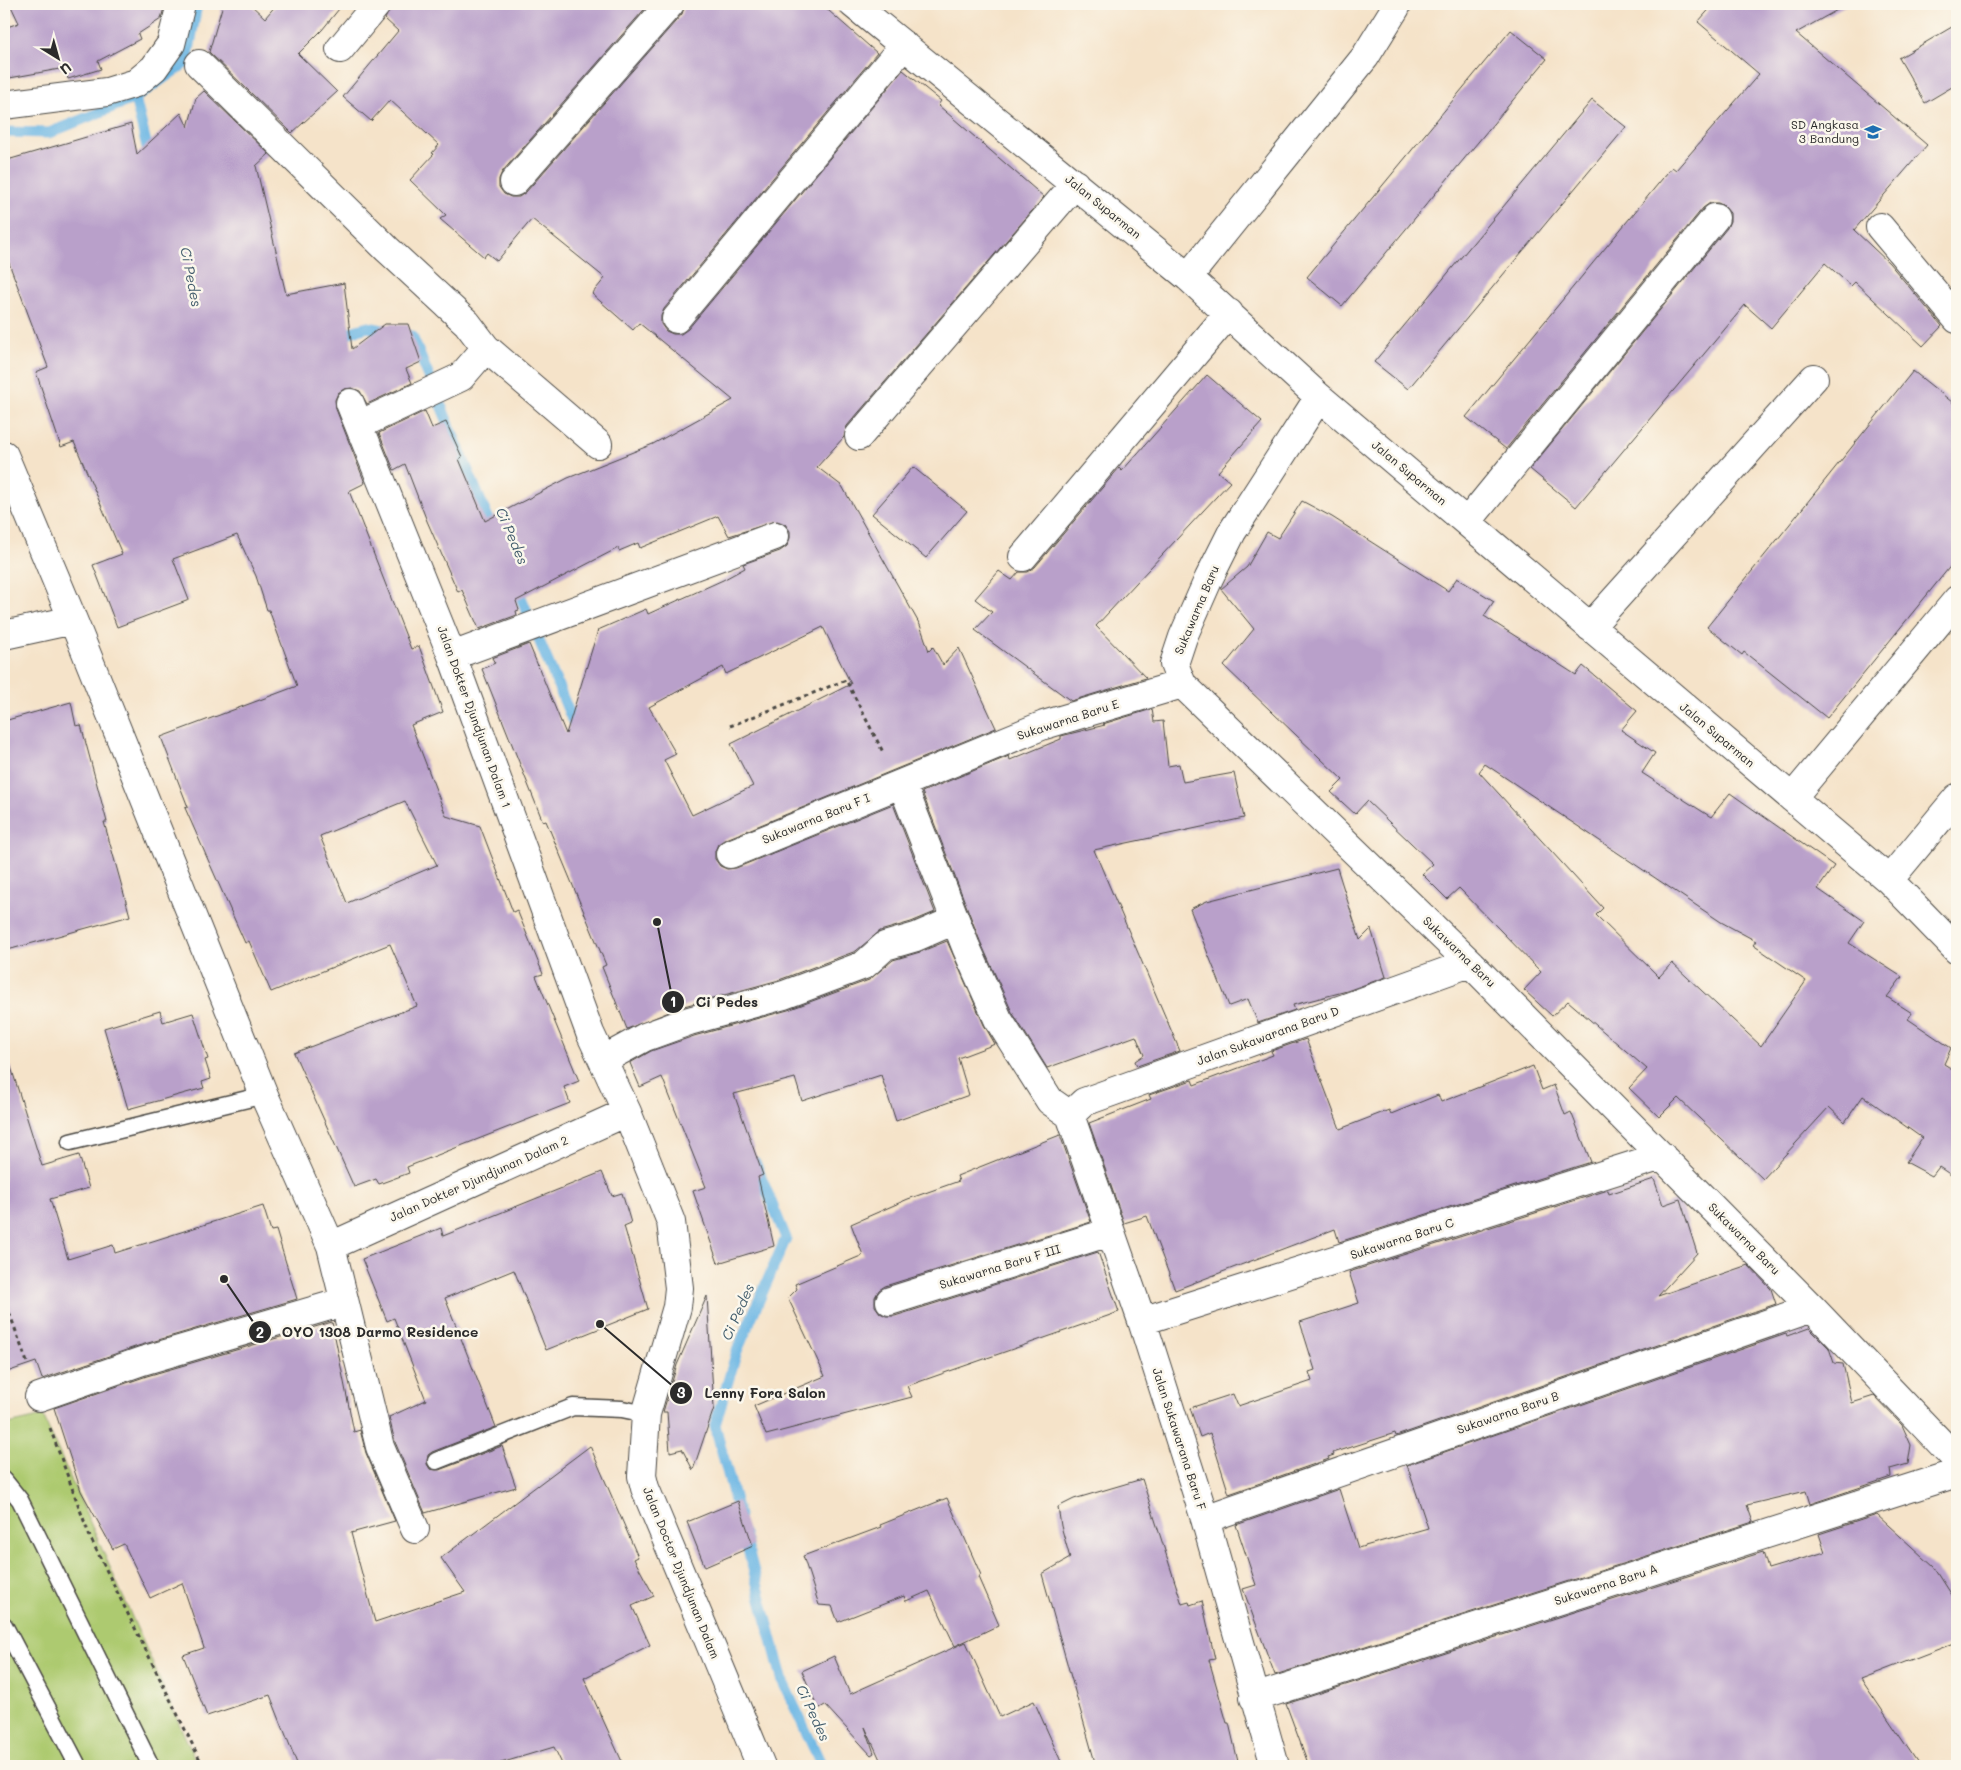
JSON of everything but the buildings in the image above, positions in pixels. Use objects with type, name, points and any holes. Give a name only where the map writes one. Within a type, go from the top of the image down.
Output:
[{"type":"street","points":[[4,105],[107,92],[136,83],[154,68],[171,44],[180,4]]},
{"type":"street","points":[[340,48],[377,4]]},
{"type":"street","points":[[514,182],[670,4]]},
{"type":"street","name":"Jalan Suparman","points":[[853,4],[1188,277],[1319,397],[1889,880],[1957,950]]},
{"type":"street","points":[[1188,277],[1365,57],[1396,7],[1396,4]]},
{"type":"street","points":[[676,319],[904,45]]},
{"type":"street","points":[[200,64],[387,249],[467,323],[486,348],[598,444]]},
{"type":"street","points":[[859,436],[1075,184]]},
{"type":"street","points":[[1467,522],[1715,218]]},
{"type":"street","points":[[1880,227],[1957,319]]},
{"type":"street","points":[[1023,556],[1228,313]]},
{"type":"street","name":"Jalan Dokter Djundjunan Dalam 1","points":[[486,348],[461,377],[414,402],[355,414],[452,656],[590,1033]]},
{"type":"street","points":[[1590,627],[1814,378]]},
{"type":"street","name":"Sukawarna Baru","points":[[1319,397],[1232,532],[1209,578],[1183,637],[1174,664],[1182,684],[1470,963],[1812,1308],[1957,1460]]},
{"type":"street","points":[[4,455],[74,620],[264,1095],[331,1246],[343,1302],[380,1447],[415,1529]]},
{"type":"street","points":[[452,656],[775,536]]},
{"type":"street","points":[[1792,798],[1957,600]]},
{"type":"street","points":[[4,635],[74,620]]},
{"type":"street","name":"Sukawarna Baru E","points":[[902,784],[1044,725],[1182,684]]},
{"type":"street","points":[[902,784],[982,986],[1003,1026],[1050,1101],[1070,1116]]},
{"type":"street","name":"Sukawarna Baru F I","points":[[730,854],[902,784]]},
{"type":"street","points":[[1889,880],[1957,798]]},
{"type":"street","points":[[603,1060],[645,1037],[696,1018],[784,994],[864,965],[885,946],[916,937],[955,920]]},
{"type":"street","name":"Jalan Sukawarana Baru D","points":[[1070,1116],[1084,1102],[1470,963]]},
{"type":"street","name":"Jalan Doctor Djundjunan Dalam","points":[[590,1033],[627,1112],[671,1222],[679,1288],[678,1307],[646,1414],[642,1476],[645,1488],[761,1766]]},
{"type":"street","name":"Jalan Dokter Djundjunan Dalam 2","points":[[331,1246],[627,1112]]},
{"type":"street","name":"Jalan Sukawarana Baru F","points":[[1070,1116],[1142,1321],[1205,1519],[1254,1698],[1275,1766]]},
{"type":"street","name":"Sukawarna Baru C","points":[[1142,1321],[1662,1156]]},
{"type":"street","name":"Sukawarna Baru F III","points":[[890,1301],[1110,1232]]},
{"type":"street","points":[[39,1397],[142,1361],[343,1302]]},
{"type":"street","name":"Sukawarna Baru B","points":[[1205,1519],[1812,1308]]},
{"type":"street","name":"Sukawarna Baru A","points":[[1254,1698],[1957,1473]]},
{"type":"lane","points":[[70,1142],[264,1095]]},
{"type":"lane","points":[[436,1461],[573,1407],[622,1409],[646,1414]]},
{"type":"lane","points":[[4,1480],[20,1500],[151,1766]]},
{"type":"lane","points":[[4,1626],[78,1766]]},
{"type":"path","points":[[730,726],[846,680],[897,781],[902,784]]},
{"type":"path","points":[[4,1298],[90,1538],[203,1766]]},
{"type":"green space","points":[[43,1416],[198,1766],[4,1766],[4,1425]]},
{"type":"waterway","points":[[4,132],[49,133],[135,98],[187,62],[197,4]]},
{"type":"waterway","name":"Ci Pedes","points":[[135,98],[150,159]]},
{"type":"waterway","name":"Ci Pedes","points":[[336,336],[368,327],[412,336],[494,533]]},
{"type":"waterway","name":"Ci Pedes","points":[[516,585],[576,729]]},
{"type":"waterway","name":"Ci Pedes","points":[[739,1516],[715,1425],[737,1351],[786,1238],[755,1162]]},
{"type":"waterway","name":"Ci Pedes","points":[[744,1534],[783,1682],[822,1766]]},
{"type":"place","name":"SD Angkasa 3 Bandung","points":[[1873,132]]},
{"type":"place","name":"Ci Pedes","points":[[657,922]]},
{"type":"place","name":"OYO 1308 Darmo Residence","points":[[224,1279]]},
{"type":"place","name":"Lenny Fora Salon","points":[[600,1324]]}]
